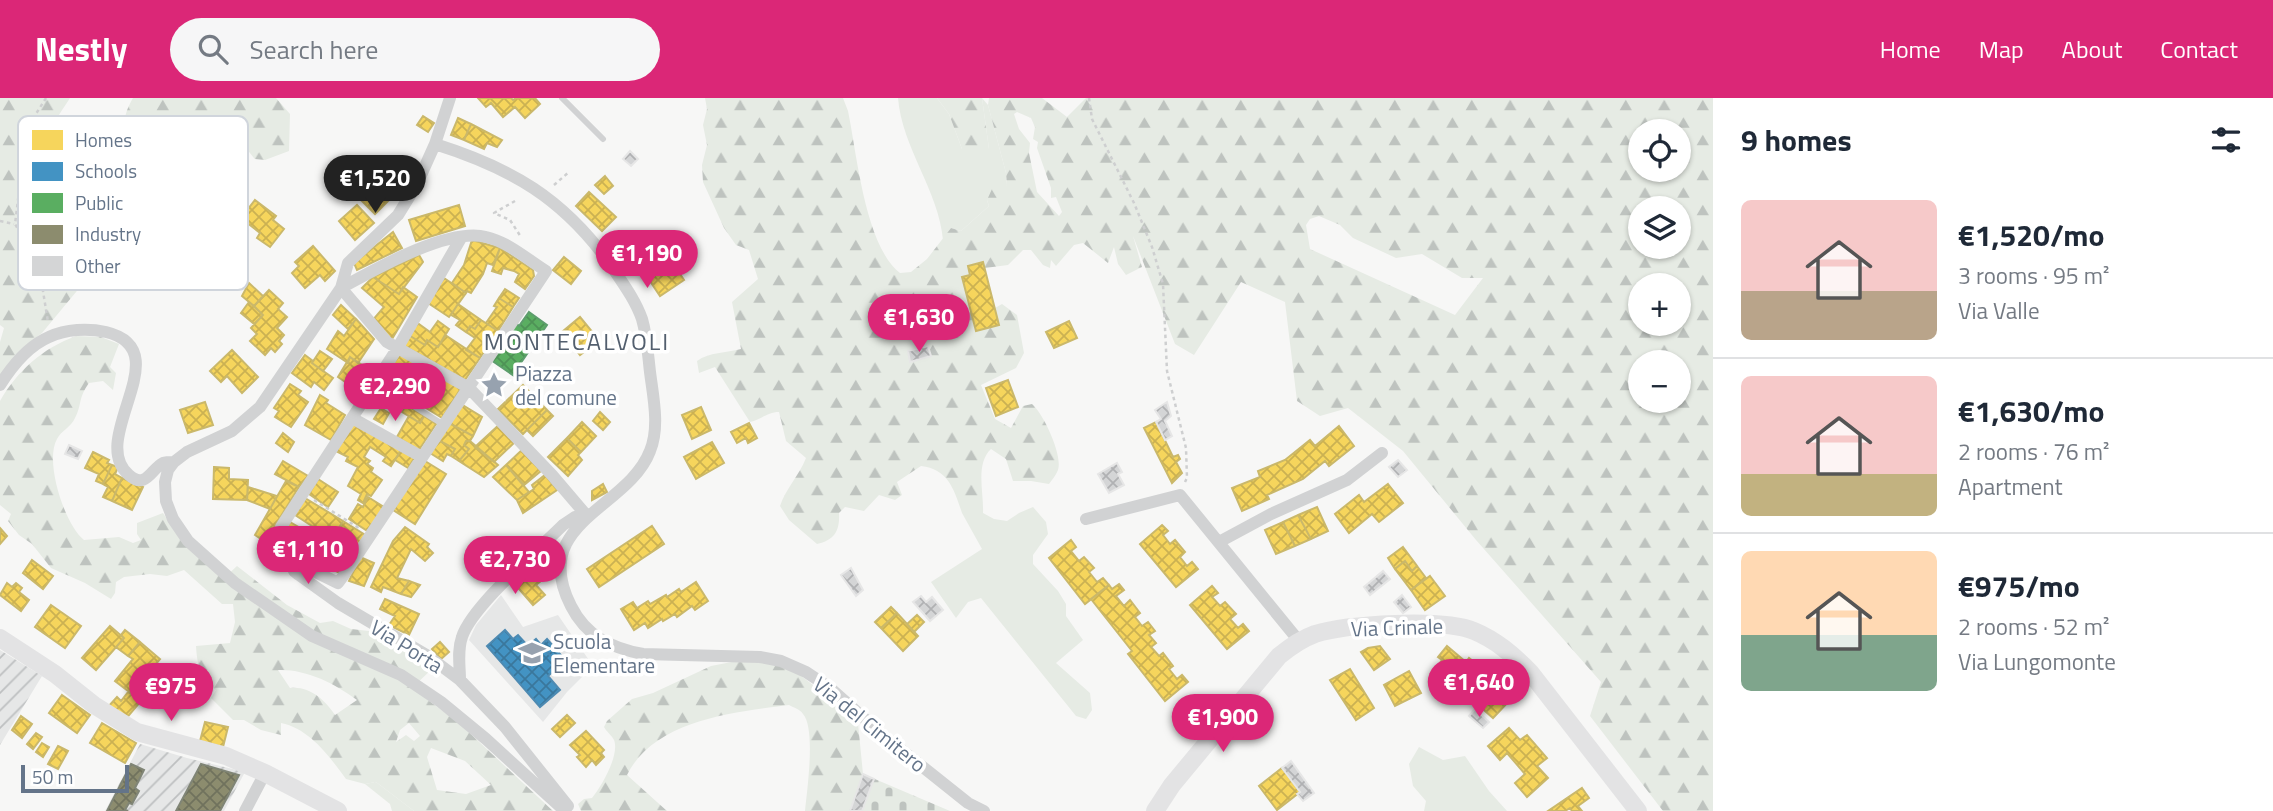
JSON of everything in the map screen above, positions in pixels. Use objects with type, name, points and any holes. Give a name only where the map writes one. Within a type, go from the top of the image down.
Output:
[{"type":"street","points":[[450,98],[435,145],[417,184],[398,215],[348,262],[341,288],[260,407],[232,431],[187,452],[174,462],[168,470],[164,492],[169,511],[188,541],[217,568],[313,636],[401,675],[441,702],[565,811]]},
{"type":"street","points":[[435,145],[494,165],[544,195],[576,221],[626,287],[640,313],[647,344],[654,407],[654,433],[650,453],[638,473],[587,516],[575,517],[564,525],[475,614],[460,645],[460,680]]},
{"type":"street","points":[[341,288],[416,250],[474,235],[496,240],[546,271],[370,535]]},
{"type":"street","points":[[281,527],[397,349],[461,237]]},
{"type":"street","points":[[341,288],[369,325],[387,342],[469,387],[587,516]]},
{"type":"street","points":[[0,385],[26,353],[50,336],[92,330],[119,336],[128,341],[134,349],[136,365],[118,441],[118,460],[127,474],[138,480],[149,477],[162,464],[174,462]]},
{"type":"street","points":[[352,418],[422,457]]},
{"type":"street","points":[[1219,542],[1347,480],[1382,453]]},
{"type":"street","points":[[1086,519],[1180,495],[1298,641]]},
{"type":"street","name":"Via del Cimitero","points":[[587,516],[568,543],[562,559],[561,578],[573,609],[589,632],[602,642],[618,649],[643,654],[760,657],[781,661],[806,671],[968,803],[984,811]]},
{"type":"street","name":"Via Porta","points":[[273,540],[274,547],[291,560],[338,583],[370,535]]},
{"type":"street","name":"Via Porta","points":[[291,560],[294,571],[338,603],[428,656],[460,680],[505,727],[572,811]]},
{"type":"street","name":"Via Crinale","points":[[1155,811],[1172,785],[1279,656],[1298,641],[1336,629],[1429,622],[1453,624],[1489,638],[1513,656],[1530,672],[1638,811]]},
{"type":"street","points":[[0,638],[137,732],[226,756],[338,811]]},
{"type":"street","points":[[245,811],[265,773]]},
{"type":"lane","points":[[562,98],[603,139]]},
{"type":"lane","points":[[375,382],[444,425]]},
{"type":"path","points":[[35,116],[46,98]]},
{"type":"path","points":[[1089,98],[1092,119],[1139,214],[1153,247],[1163,284],[1167,371],[1186,448],[1187,478],[1180,495]]},
{"type":"path","points":[[544,195],[569,172]]},
{"type":"path","points":[[18,200],[15,224],[18,229]]},
{"type":"path","points":[[515,201],[494,213],[510,220],[523,239]]},
{"type":"path","points":[[0,221],[15,224]]},
{"type":"path","points":[[43,290],[50,336]]},
{"type":"path","points":[[302,494],[370,535]]},
{"type":"shaded area","name":"Scuola Elementare","points":[[501,595],[523,627],[558,615],[593,666],[543,722],[469,640],[476,625]]},
{"type":"shaded area","points":[[0,650],[42,676],[0,745]]},
{"type":"shaded area","points":[[140,744],[245,772],[224,811],[105,811]]},
{"type":"green space","points":[[0,98],[70,98],[59,116],[18,116],[18,290],[78,290],[42,333],[22,349],[0,377],[0,342],[4,328],[0,325]]},
{"type":"green space","points":[[133,98],[276,98],[290,114],[289,151],[265,160],[255,159],[248,151],[248,116],[126,116],[128,108]]},
{"type":"green space","points":[[705,98],[843,98],[871,221],[888,260],[900,273],[911,272],[927,259],[951,228],[961,231],[989,206],[987,200],[992,189],[1007,185],[988,105],[989,98],[1042,98],[1067,117],[1086,98],[1713,98],[1713,811],[1663,811],[1590,716],[1601,682],[1476,540],[1403,451],[1348,408],[1320,416],[1297,401],[1285,302],[1241,282],[1194,355],[1175,344],[1133,236],[1142,267],[1126,275],[1118,264],[1114,247],[1108,263],[1083,243],[1074,245],[1056,266],[1051,260],[1050,268],[1043,265],[1031,250],[1023,250],[1008,265],[985,268],[983,262],[968,266],[970,275],[962,277],[975,330],[999,325],[995,308],[1002,304],[1017,315],[1024,353],[1016,368],[981,385],[995,419],[1011,428],[1023,406],[1032,404],[1036,409],[1051,435],[1058,455],[1058,470],[1049,484],[1013,481],[1006,459],[991,449],[983,463],[981,479],[983,513],[962,513],[953,488],[944,476],[938,471],[921,466],[897,482],[902,495],[895,500],[879,495],[864,511],[845,507],[839,513],[839,524],[832,537],[817,544],[789,520],[780,506],[806,458],[786,441],[779,412],[750,422],[715,367],[699,373],[697,361],[702,358],[741,349],[732,302],[758,279],[749,250],[736,245],[724,228],[703,182],[702,165],[707,145],[703,125],[707,109]],"holes":[[[1017,112],[1031,118],[1035,127],[1033,139],[1038,142],[1037,148],[1051,188],[1051,198],[1056,197],[1062,212],[1059,216],[1037,192],[1029,153],[1030,143],[1019,129],[1014,114]],[[1319,216],[1340,225],[1353,238],[1396,258],[1422,254],[1462,278],[1483,278],[1455,315],[1310,249],[1306,225],[1310,219]]]},
{"type":"green space","points":[[898,98],[937,98],[949,114],[962,149],[989,149],[982,98],[988,105],[1007,185],[987,200],[989,206],[961,231],[951,228],[943,240],[935,204],[906,134]]},
{"type":"green space","points":[[937,98],[982,98],[989,149],[983,154],[970,154],[962,149],[949,114]]},
{"type":"green space","points":[[76,336],[101,337],[119,344],[110,367],[116,373],[113,390],[103,381],[89,383],[75,418],[59,436],[54,449],[53,462],[58,492],[70,521],[84,540],[119,537],[133,543],[141,540],[137,534],[137,523],[163,513],[182,542],[223,579],[237,566],[287,605],[320,623],[333,621],[351,629],[369,631],[433,668],[412,688],[460,724],[553,811],[414,811],[376,782],[365,784],[346,779],[318,745],[301,731],[281,723],[281,735],[261,730],[244,720],[233,720],[211,698],[216,690],[200,671],[196,646],[230,643],[235,622],[233,604],[222,604],[184,570],[167,576],[150,574],[124,577],[116,582],[115,593],[111,599],[85,583],[51,568],[32,544],[19,535],[8,521],[11,514],[0,505],[0,401],[23,370],[64,341]],"holes":[[[278,670],[319,678],[357,700],[335,715],[316,695],[304,689],[290,688]],[[409,723],[420,736],[414,741],[406,735],[396,742],[400,730]],[[431,748],[465,761],[491,785],[466,794],[437,790],[427,757]]]},
{"type":"green space","points":[[1033,507],[1046,522],[1048,534],[1033,555],[1033,564],[1058,591],[1066,604],[1066,616],[1083,640],[1056,663],[1090,693],[1092,710],[1086,719],[1076,716],[981,598],[968,602],[956,618],[931,582],[982,549],[962,513],[983,513],[994,519],[1007,521]]},
{"type":"green space","points":[[742,660],[779,664],[796,672],[851,714],[858,723],[863,774],[850,811],[805,811],[810,760],[809,733],[803,714],[789,705],[744,711],[698,722],[656,742],[639,756],[627,775],[667,811],[581,811],[578,804],[584,799],[592,798],[612,762],[615,746],[614,740],[604,727],[607,721],[632,699],[653,693],[711,666]]},
{"type":"green space","points":[[1419,747],[1443,760],[1465,756],[1489,791],[1507,811],[1424,811],[1426,801],[1413,786],[1409,764]]},
{"type":"green space","points":[[863,774],[950,811],[850,811]]},
{"type":"green space","points":[[376,782],[414,811],[392,811],[390,804],[365,784]]},
{"type":"building: Homes","points":[[478,98],[535,98],[540,104],[525,118],[515,107],[503,117],[491,103],[486,107]]},
{"type":"building: Homes","points":[[423,116],[434,123],[428,132],[417,125]]},
{"type":"building: Homes","points":[[458,118],[471,124],[464,140],[451,135]]},
{"type":"building: Homes","points":[[471,124],[502,140],[497,147],[487,143],[484,149],[464,140]]},
{"type":"building: Homes","points":[[605,176],[613,186],[604,194],[595,185]]},
{"type":"building: Homes","points":[[374,186],[382,194],[368,207],[360,199]]},
{"type":"building: Homes","points":[[589,192],[616,217],[602,231],[576,206]]},
{"type":"building: Homes","points":[[382,194],[389,200],[375,214],[368,207]]},
{"type":"building: Homes","points":[[255,200],[276,216],[273,220],[284,229],[270,247],[257,238],[260,233],[248,224],[248,209]]},
{"type":"building: Homes","points":[[357,205],[374,223],[355,240],[339,221]]},
{"type":"building: Homes","points":[[459,205],[465,226],[416,241],[409,220]]},
{"type":"building: Homes","points":[[393,232],[402,248],[357,270],[354,263]]},
{"type":"building: Homes","points":[[656,238],[684,280],[660,296],[632,254]]},
{"type":"building: Homes","points":[[472,240],[500,248],[493,265],[487,263],[471,293],[466,293],[452,283],[464,265]]},
{"type":"building: Homes","points":[[313,246],[335,271],[325,281],[320,275],[305,288],[292,273],[299,266],[295,262]]},
{"type":"building: Homes","points":[[500,248],[533,270],[534,276],[525,289],[515,282],[519,274],[514,271],[503,268],[501,274],[492,271]]},
{"type":"building: Homes","points":[[419,255],[423,262],[399,294],[373,277]]},
{"type":"building: Homes","points":[[564,257],[581,271],[571,284],[553,270]]},
{"type":"building: Homes","points":[[983,262],[999,325],[976,331],[962,277],[970,275],[968,266]]},
{"type":"building: Homes","points":[[373,277],[399,294],[403,287],[417,297],[392,339],[371,322],[384,307],[362,288]]},
{"type":"building: Homes","points":[[444,278],[466,293],[449,317],[428,303]]},
{"type":"building: Homes","points":[[249,283],[263,296],[254,306],[242,296],[248,290]]},
{"type":"building: Homes","points":[[505,289],[519,298],[513,307],[499,298]]},
{"type":"building: Homes","points":[[269,290],[283,303],[278,309],[287,317],[277,328],[284,335],[279,341],[282,344],[275,352],[271,348],[265,355],[250,341],[257,334],[251,328],[263,315],[254,306]]},
{"type":"building: Homes","points":[[499,298],[513,307],[498,331],[486,323],[497,307],[494,306]]},
{"type":"building: Homes","points":[[249,302],[263,315],[254,324],[241,313]]},
{"type":"building: Homes","points":[[458,304],[481,320],[475,329],[470,326],[466,332],[456,325],[460,320],[451,315]]},
{"type":"building: Homes","points":[[341,305],[356,319],[348,329],[333,315]]},
{"type":"building: Homes","points":[[580,317],[599,340],[580,355],[562,332]]},
{"type":"building: Homes","points":[[356,319],[374,339],[358,363],[350,357],[348,363],[327,349],[338,331],[344,336]]},
{"type":"building: Homes","points":[[481,320],[498,331],[480,358],[466,350],[475,338],[466,332],[470,326],[475,329]]},
{"type":"building: Homes","points":[[438,321],[449,329],[438,347],[427,340],[425,345],[407,334],[416,322],[430,332]]},
{"type":"building: Homes","points":[[1069,321],[1077,338],[1054,348],[1046,332]]},
{"type":"building: Homes","points":[[407,334],[425,345],[427,340],[438,347],[445,335],[480,358],[465,380],[401,344]]},
{"type":"building: Homes","points":[[232,350],[258,377],[242,393],[227,376],[221,382],[210,371]]},
{"type":"building: Homes","points":[[320,351],[332,359],[323,371],[312,363]]},
{"type":"building: Homes","points":[[396,351],[439,375],[418,403],[407,396],[413,386],[398,376],[401,373],[388,364]]},
{"type":"building: Homes","points":[[305,355],[333,378],[324,390],[314,382],[311,387],[292,373]]},
{"type":"building: Homes","points":[[350,357],[373,372],[360,392],[338,377]]},
{"type":"building: Homes","points":[[439,375],[461,388],[442,418],[418,403]]},
{"type":"building: Homes","points":[[1008,380],[1018,407],[996,416],[986,388]]},
{"type":"building: Homes","points":[[290,384],[301,391],[298,395],[308,402],[291,427],[275,417],[279,411],[274,408]]},
{"type":"building: Homes","points":[[523,385],[547,410],[523,434],[498,409]]},
{"type":"building: Homes","points":[[320,395],[328,400],[326,403],[345,415],[331,440],[305,425]]},
{"type":"building: Homes","points":[[205,402],[213,425],[188,433],[180,410]]},
{"type":"building: Homes","points":[[461,404],[482,417],[473,436],[449,423]]},
{"type":"building: Homes","points":[[406,405],[424,416],[420,423],[402,412]]},
{"type":"building: Homes","points":[[701,407],[711,430],[692,439],[682,415]]},
{"type":"building: Homes","points":[[381,408],[389,413],[383,424],[374,419]]},
{"type":"building: Homes","points":[[547,410],[553,416],[533,436],[527,430]]},
{"type":"building: Homes","points":[[600,412],[610,422],[603,430],[593,421]]},
{"type":"building: Homes","points":[[409,416],[420,423],[424,416],[436,424],[419,450],[397,437]]},
{"type":"building: Homes","points":[[582,422],[596,436],[581,452],[567,438]]},
{"type":"building: Homes","points":[[1156,422],[1173,457],[1178,455],[1180,459],[1176,462],[1182,473],[1172,483],[1144,428]]},
{"type":"building: Homes","points":[[449,423],[473,436],[470,441],[466,441],[464,445],[469,449],[459,461],[451,456],[455,449],[438,440]]},
{"type":"building: Homes","points":[[749,423],[757,438],[748,443],[746,438],[737,443],[731,432]]},
{"type":"building: Homes","points":[[353,424],[401,450],[391,466],[383,461],[386,457],[370,447],[364,457],[370,461],[367,464],[373,468],[371,472],[382,480],[371,496],[367,494],[363,503],[358,500],[361,494],[348,486],[358,467],[346,461],[348,457],[336,451]]},
{"type":"building: Homes","points":[[500,424],[516,441],[494,462],[475,447]]},
{"type":"building: Homes","points":[[1339,426],[1354,446],[1329,466],[1325,461],[1303,479],[1267,495],[1269,499],[1242,511],[1232,488],[1260,477],[1258,471],[1285,460],[1310,440],[1315,446]]},
{"type":"building: Homes","points":[[283,433],[294,442],[288,452],[276,443]]},
{"type":"building: Homes","points":[[567,438],[581,452],[578,455],[582,460],[568,476],[548,457]]},
{"type":"building: Homes","points":[[438,440],[455,449],[451,456],[447,454],[443,461],[430,453]]},
{"type":"building: Homes","points":[[466,441],[470,441],[498,465],[484,477],[459,461],[469,449],[464,445]]},
{"type":"building: Homes","points":[[712,442],[724,463],[696,479],[684,457]]},
{"type":"building: Homes","points":[[524,448],[542,470],[524,485],[506,465]]},
{"type":"building: Homes","points":[[401,450],[415,457],[408,468],[395,460]]},
{"type":"building: Homes","points":[[93,452],[109,460],[107,463],[112,465],[103,484],[96,481],[99,474],[85,468]]},
{"type":"building: Homes","points":[[283,461],[308,476],[299,487],[275,474]]},
{"type":"building: Homes","points":[[425,461],[446,474],[415,524],[393,510]]},
{"type":"building: Homes","points":[[112,465],[118,467],[115,474],[122,478],[112,501],[103,497],[108,487],[103,484]]},
{"type":"building: Homes","points":[[506,465],[529,492],[517,500],[493,477]]},
{"type":"building: Homes","points":[[214,467],[229,468],[229,479],[248,480],[247,500],[213,499]]},
{"type":"building: Homes","points":[[545,475],[557,490],[523,513],[517,500],[534,489],[532,485]]},
{"type":"building: Homes","points":[[122,478],[143,487],[132,510],[112,501]]},
{"type":"building: Homes","points":[[318,479],[338,492],[328,507],[309,494]]},
{"type":"building: Homes","points":[[286,481],[299,487],[268,537],[270,538],[267,543],[255,535]]},
{"type":"building: Homes","points":[[603,484],[607,492],[592,500],[592,491]]},
{"type":"building: Homes","points":[[1388,484],[1403,503],[1379,522],[1372,514],[1349,533],[1335,514],[1359,495],[1364,502]]},
{"type":"building: Homes","points":[[248,487],[277,496],[270,509],[247,500]]},
{"type":"building: Homes","points":[[368,497],[384,507],[369,532],[349,519],[358,504],[363,507]]},
{"type":"building: Homes","points":[[305,498],[343,521],[332,539],[295,515]]},
{"type":"building: Homes","points":[[1317,507],[1328,531],[1311,539],[1298,515]]},
{"type":"building: Homes","points":[[1298,515],[1311,539],[1295,546],[1283,522]]},
{"type":"building: Homes","points":[[343,521],[367,536],[342,574],[319,563]]},
{"type":"building: Homes","points":[[290,522],[328,544],[319,563],[268,537],[276,524],[285,530]]},
{"type":"building: Homes","points":[[1283,522],[1295,546],[1276,554],[1265,530]]},
{"type":"building: Homes","points":[[1162,525],[1168,531],[1163,535],[1170,544],[1175,540],[1185,552],[1180,557],[1187,566],[1192,562],[1198,569],[1176,587],[1140,544]]},
{"type":"building: Homes","points":[[652,526],[664,544],[599,587],[587,569]]},
{"type":"building: Homes","points":[[405,527],[429,544],[427,547],[433,553],[425,561],[411,549],[397,578],[409,581],[401,594],[383,587],[381,592],[371,587],[393,541]]},
{"type":"building: Homes","points":[[0,528],[7,536],[0,544]]},
{"type":"building: Homes","points":[[1071,540],[1076,547],[1071,551],[1079,561],[1084,557],[1094,568],[1089,572],[1097,582],[1103,578],[1109,585],[1085,604],[1049,558]]},
{"type":"building: Homes","points":[[1403,547],[1417,566],[1412,571],[1405,561],[1395,569],[1388,558]]},
{"type":"building: Homes","points":[[360,557],[374,563],[364,586],[349,581]]},
{"type":"building: Homes","points":[[32,560],[53,576],[43,589],[23,573]]},
{"type":"building: Homes","points":[[1405,561],[1412,571],[1417,566],[1426,578],[1411,590],[1395,569]]},
{"type":"building: Homes","points":[[529,568],[541,581],[536,585],[545,595],[533,605],[513,582]]},
{"type":"building: Homes","points":[[1430,576],[1445,596],[1425,610],[1411,590]]},
{"type":"building: Homes","points":[[409,581],[420,585],[411,597],[401,594]]},
{"type":"building: Homes","points":[[696,582],[708,601],[695,610],[692,606],[677,617],[675,614],[648,628],[645,623],[634,630],[621,609],[633,602],[637,608],[648,601],[650,604],[679,589],[681,592]]},
{"type":"building: Homes","points":[[7,583],[12,587],[16,583],[22,588],[19,592],[29,600],[21,611],[0,595]]},
{"type":"building: Homes","points":[[1119,584],[1124,590],[1116,596],[1124,606],[1130,600],[1140,613],[1135,617],[1142,626],[1148,622],[1155,631],[1149,635],[1156,643],[1151,647],[1159,656],[1163,653],[1173,666],[1169,669],[1177,679],[1182,675],[1188,682],[1165,701],[1128,654],[1132,651],[1091,599],[1109,585],[1112,589]]},
{"type":"building: Homes","points":[[1212,586],[1218,593],[1212,597],[1220,606],[1225,602],[1236,614],[1230,619],[1238,628],[1243,624],[1249,631],[1227,649],[1190,605]]},
{"type":"building: Homes","points":[[385,599],[419,614],[409,635],[389,625],[395,616],[380,609]]},
{"type":"building: Homes","points":[[51,605],[81,626],[65,648],[35,627]]},
{"type":"building: Homes","points":[[891,607],[897,613],[881,628],[875,622]]},
{"type":"building: Homes","points":[[897,613],[918,636],[903,651],[881,628]]},
{"type":"building: Homes","points":[[917,615],[924,622],[914,632],[907,624]]},
{"type":"building: Homes","points":[[110,626],[124,638],[96,670],[82,658]]},
{"type":"building: Homes","points":[[125,630],[140,642],[128,656],[116,647],[124,638],[121,635]]},
{"type":"building: Homes","points":[[140,642],[160,659],[145,677],[155,685],[141,701],[115,681],[133,659],[128,656]]},
{"type":"building: Homes","points":[[440,642],[449,652],[441,659],[432,649]]},
{"type":"building: Homes","points":[[1380,646],[1390,659],[1374,670],[1361,652]]},
{"type":"building: Homes","points":[[1447,646],[1466,662],[1469,658],[1485,671],[1482,675],[1510,700],[1493,718],[1475,702],[1478,698],[1453,677],[1450,680],[1436,668],[1442,660],[1438,657]]},
{"type":"building: Homes","points":[[1350,669],[1374,708],[1356,720],[1330,680]]},
{"type":"building: Homes","points":[[1409,671],[1421,693],[1395,706],[1384,685]]},
{"type":"building: Homes","points":[[128,692],[141,701],[124,721],[108,707],[117,697],[121,701]]},
{"type":"building: Homes","points":[[62,695],[90,715],[77,733],[49,713]]},
{"type":"building: Homes","points":[[567,715],[575,723],[560,737],[552,729]]},
{"type":"building: Homes","points":[[21,716],[32,724],[22,738],[12,730]]},
{"type":"building: Homes","points":[[205,722],[228,727],[223,747],[200,741]]},
{"type":"building: Homes","points":[[102,723],[136,743],[125,763],[90,743]]},
{"type":"building: Homes","points":[[1509,728],[1520,740],[1527,735],[1547,758],[1537,766],[1548,778],[1527,797],[1515,783],[1525,774],[1507,753],[1500,760],[1488,746]]},
{"type":"building: Homes","points":[[586,731],[604,750],[601,753],[604,757],[596,765],[592,760],[586,767],[577,757],[580,755],[570,745]]},
{"type":"building: Homes","points":[[36,733],[42,737],[33,749],[27,744]]},
{"type":"building: Homes","points":[[42,743],[49,747],[43,757],[36,752]]},
{"type":"building: Homes","points":[[58,746],[68,751],[58,769],[48,764]]},
{"type":"building: Homes","points":[[1282,768],[1300,792],[1277,810],[1259,786]]},
{"type":"building: Homes","points":[[1582,788],[1589,798],[1578,806],[1582,811],[1572,811],[1570,808],[1565,811],[1548,811]]},
{"type":"building: Schools","points":[[505,630],[513,639],[518,635],[528,646],[536,639],[559,666],[548,676],[560,690],[540,707],[487,646]]},
{"type":"building: Schools","points":[[547,639],[566,661],[559,666],[541,645]]},
{"type":"building: Public","points":[[529,312],[547,325],[518,367],[523,371],[517,378],[491,360],[516,323],[519,326]]},
{"type":"building: Industry","points":[[131,764],[144,770],[135,788],[139,791],[125,810],[128,811],[107,811]]},
{"type":"building: Industry","points":[[201,764],[239,775],[220,811],[176,811]]},
{"type":"building: Other","points":[[630,151],[638,159],[631,166],[623,159]]},
{"type":"building: Other","points":[[928,346],[931,356],[910,362],[908,351]]},
{"type":"building: Other","points":[[1167,402],[1171,416],[1165,421],[1172,436],[1165,440],[1156,422],[1161,419],[1155,410]]},
{"type":"building: Other","points":[[69,445],[82,451],[78,459],[65,454]]},
{"type":"building: Other","points":[[1398,460],[1407,470],[1398,477],[1389,467]]},
{"type":"building: Other","points":[[1117,463],[1122,472],[1118,474],[1124,485],[1109,493],[1098,474]]},
{"type":"building: Other","points":[[851,568],[863,590],[856,596],[841,575]]},
{"type":"building: Other","points":[[1383,571],[1390,579],[1370,595],[1364,587]]},
{"type":"building: Other","points":[[1402,595],[1411,607],[1403,613],[1394,602]]},
{"type":"building: Other","points":[[921,596],[926,602],[932,597],[943,610],[930,621],[913,602]]},
{"type":"building: Other","points":[[1475,709],[1489,722],[1483,728],[1469,716]]},
{"type":"building: Other","points":[[1291,761],[1314,793],[1303,801],[1297,794],[1300,792],[1282,768]]},
{"type":"building: Other","points":[[863,774],[874,779],[862,811],[850,811]]},
{"type":"place","name":"Piazza del comune","points":[[494,385]]},
{"type":"place","name":"Scuola Elementare","points":[[532,653]]},
{"type":"district","name":"MONTECALVOLI","points":[[577,341]]}]
